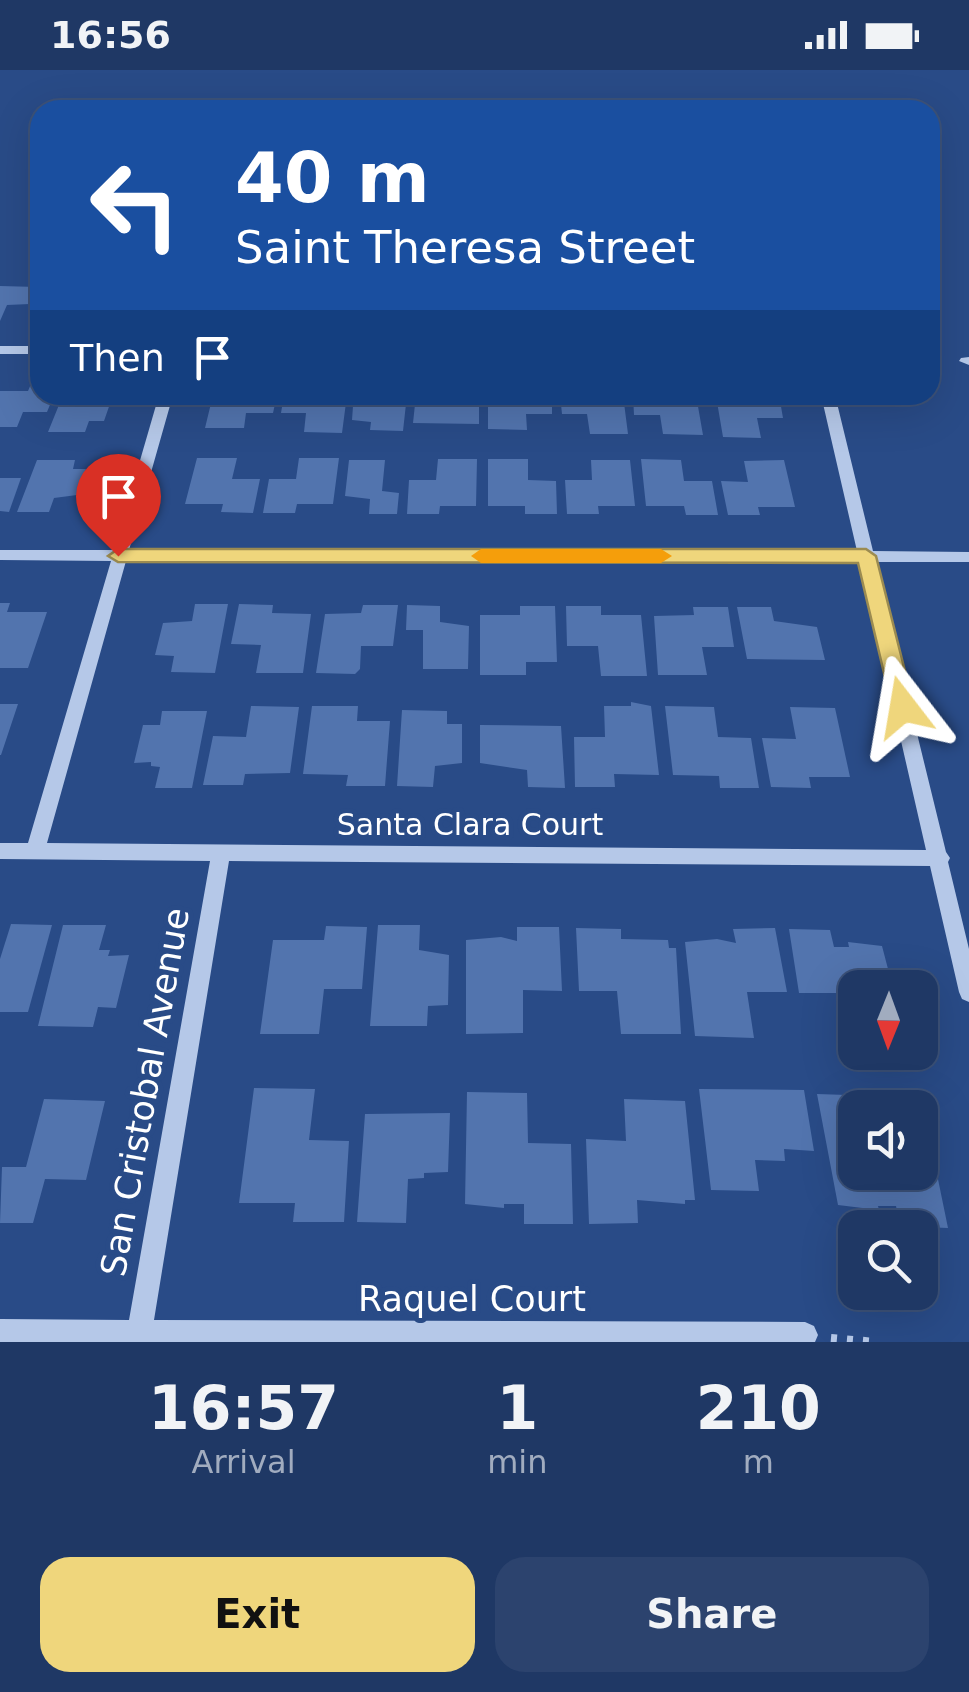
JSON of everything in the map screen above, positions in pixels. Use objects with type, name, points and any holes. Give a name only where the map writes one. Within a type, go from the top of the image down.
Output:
[{"type":"street","points":[[0,350],[30,350]]},
{"type":"street","points":[[35,852],[163,405]]},
{"type":"street","points":[[830,405],[969,992]]},
{"type":"street","points":[[0,555],[969,558]]},
{"type":"street","name":"Santa Clara Court","points":[[0,851],[940,858]]},
{"type":"street","name":"San Cristobal Avenue","points":[[138,1337],[221,853]]},
{"type":"street","name":"Raquel Court","points":[[0,1332],[138,1337],[805,1336]]},
{"type":"path","points":[[805,1336],[876,1342]]},
{"type":"building","points":[[0,286],[30,287],[30,304],[7,305],[0,321]]},
{"type":"building","points":[[30,386],[30,405],[50,405],[47,412],[23,412],[17,427],[0,427],[0,391],[28,391]]},
{"type":"building","points":[[59,405],[110,405],[104,421],[89,421],[85,432],[48,432]]},
{"type":"building","points":[[211,405],[275,405],[273,413],[246,413],[244,428],[205,428]]},
{"type":"building","points":[[282,405],[346,405],[342,433],[304,432],[306,413],[281,413]]},
{"type":"building","points":[[406,405],[403,431],[370,430],[371,422],[352,420],[353,406]]},
{"type":"building","points":[[415,405],[479,405],[479,424],[413,423]]},
{"type":"building","points":[[488,405],[552,405],[552,414],[526,414],[527,430],[488,429]]},
{"type":"building","points":[[561,405],[624,405],[628,434],[590,434],[587,414],[562,414]]},
{"type":"building","points":[[634,405],[698,405],[703,435],[663,434],[660,415],[634,415]]},
{"type":"building","points":[[718,405],[781,405],[783,418],[757,418],[761,438],[723,437]]},
{"type":"building","points":[[197,458],[237,458],[232,479],[260,479],[253,513],[221,512],[223,504],[185,504]]},
{"type":"building","points":[[299,458],[339,458],[333,504],[297,504],[295,513],[263,513],[269,479],[296,479]]},
{"type":"building","points":[[438,459],[477,459],[476,506],[440,506],[439,514],[407,514],[409,480],[436,480]]},
{"type":"building","points":[[488,459],[528,459],[528,480],[556,481],[557,514],[525,514],[525,506],[488,506]]},
{"type":"building","points":[[641,459],[681,460],[684,481],[712,481],[718,515],[686,515],[684,506],[646,506]]},
{"type":"building","points":[[37,460],[75,460],[73,469],[86,469],[77,495],[54,498],[49,512],[17,512]]},
{"type":"building","points":[[349,460],[385,460],[382,491],[399,493],[397,514],[369,514],[370,499],[345,496]]},
{"type":"building","points":[[591,460],[630,460],[635,506],[598,506],[599,514],[567,514],[565,480],[592,480]]},
{"type":"building","points":[[784,460],[795,507],[758,507],[760,515],[728,515],[721,481],[748,482],[744,461]]},
{"type":"building","points":[[0,478],[21,478],[9,512],[0,511]]},
{"type":"building","points":[[0,603],[10,603],[7,612],[47,612],[28,668],[0,668]]},
{"type":"building","points":[[195,604],[228,604],[215,673],[171,672],[174,656],[155,655],[163,623],[192,621]]},
{"type":"building","points":[[239,604],[273,605],[272,613],[311,614],[303,673],[256,673],[261,645],[231,644]]},
{"type":"building","points":[[363,605],[398,605],[393,646],[361,646],[360,669],[355,674],[316,673],[325,614],[361,613]]},
{"type":"building","points":[[407,605],[440,606],[440,622],[469,626],[468,669],[423,669],[423,630],[406,630]]},
{"type":"building","points":[[520,606],[555,606],[557,662],[526,662],[526,675],[480,675],[480,615],[520,615]]},
{"type":"building","points":[[566,606],[601,606],[601,615],[641,615],[647,676],[601,676],[598,646],[567,646]]},
{"type":"building","points":[[693,607],[728,607],[734,647],[702,647],[707,675],[658,675],[654,616],[694,615]]},
{"type":"building","points":[[737,607],[771,607],[774,621],[817,627],[825,660],[747,659]]},
{"type":"building","points":[[631,702],[651,706],[659,775],[614,774],[615,787],[575,787],[574,737],[605,737],[604,706],[631,706]]},
{"type":"building","points":[[0,704],[18,704],[1,755],[0,755]]},
{"type":"building","points":[[251,706],[299,707],[290,773],[245,774],[243,785],[203,785],[213,736],[246,737]]},
{"type":"building","points":[[312,706],[358,706],[357,721],[390,721],[385,786],[346,786],[348,775],[303,774]]},
{"type":"building","points":[[665,706],[714,707],[718,737],[751,738],[759,788],[720,788],[719,776],[673,775]]},
{"type":"building","points":[[790,707],[835,708],[850,777],[809,777],[811,788],[771,787],[762,738],[796,739]]},
{"type":"building","points":[[402,710],[447,711],[447,724],[462,724],[462,763],[435,766],[433,787],[397,786]]},
{"type":"building","points":[[162,711],[207,711],[192,788],[155,788],[160,767],[151,766],[151,762],[134,763],[143,725],[160,725]]},
{"type":"building","points":[[480,725],[561,726],[565,788],[528,787],[527,770],[480,763]]},
{"type":"building","points":[[11,924],[52,925],[28,1012],[0,1012],[0,959]]},
{"type":"building","points":[[63,925],[106,925],[99,950],[110,950],[108,956],[129,955],[116,1008],[98,1007],[93,1027],[38,1026]]},
{"type":"building","points":[[378,925],[420,925],[419,950],[449,955],[448,1005],[428,1006],[427,1026],[370,1026]]},
{"type":"building","points":[[326,926],[367,927],[362,989],[324,989],[319,1034],[260,1034],[273,940],[324,940]]},
{"type":"building","points":[[517,927],[559,927],[562,991],[523,990],[523,1033],[466,1034],[466,940],[501,937],[517,941]]},
{"type":"building","points":[[576,928],[621,929],[621,939],[668,940],[669,948],[676,948],[681,1034],[621,1034],[617,991],[579,991]]},
{"type":"building","points":[[775,928],[787,992],[747,992],[754,1038],[695,1036],[685,942],[717,939],[736,943],[733,929]]},
{"type":"building","points":[[789,929],[830,930],[834,947],[849,947],[848,942],[882,946],[888,970],[838,970],[838,993],[799,993]]},
{"type":"building","points":[[254,1088],[315,1089],[309,1140],[349,1141],[344,1222],[293,1222],[295,1203],[239,1203]]},
{"type":"building","points":[[699,1089],[804,1090],[814,1151],[784,1149],[785,1161],[755,1160],[759,1191],[711,1190]]},
{"type":"building","points":[[467,1092],[527,1093],[528,1143],[571,1144],[573,1224],[524,1224],[524,1204],[504,1204],[504,1208],[465,1204]]},
{"type":"building","points":[[817,1094],[838,1095],[838,1190],[938,1190],[938,1179],[948,1228],[938,1228],[938,1210],[838,1205]]},
{"type":"building","points":[[44,1099],[105,1101],[86,1180],[45,1179],[33,1223],[0,1223],[2,1167],[26,1167]]},
{"type":"building","points":[[624,1099],[685,1101],[695,1200],[685,1200],[685,1204],[637,1200],[638,1223],[589,1224],[586,1139],[626,1141]]},
{"type":"building","points":[[450,1113],[448,1172],[424,1173],[424,1178],[408,1179],[406,1223],[357,1222],[365,1114]]},
{"type":"slow traffic","points":[[481,556],[661,556]]},
{"type":"route","points":[[118,556],[866,556],[903,707]]}]
